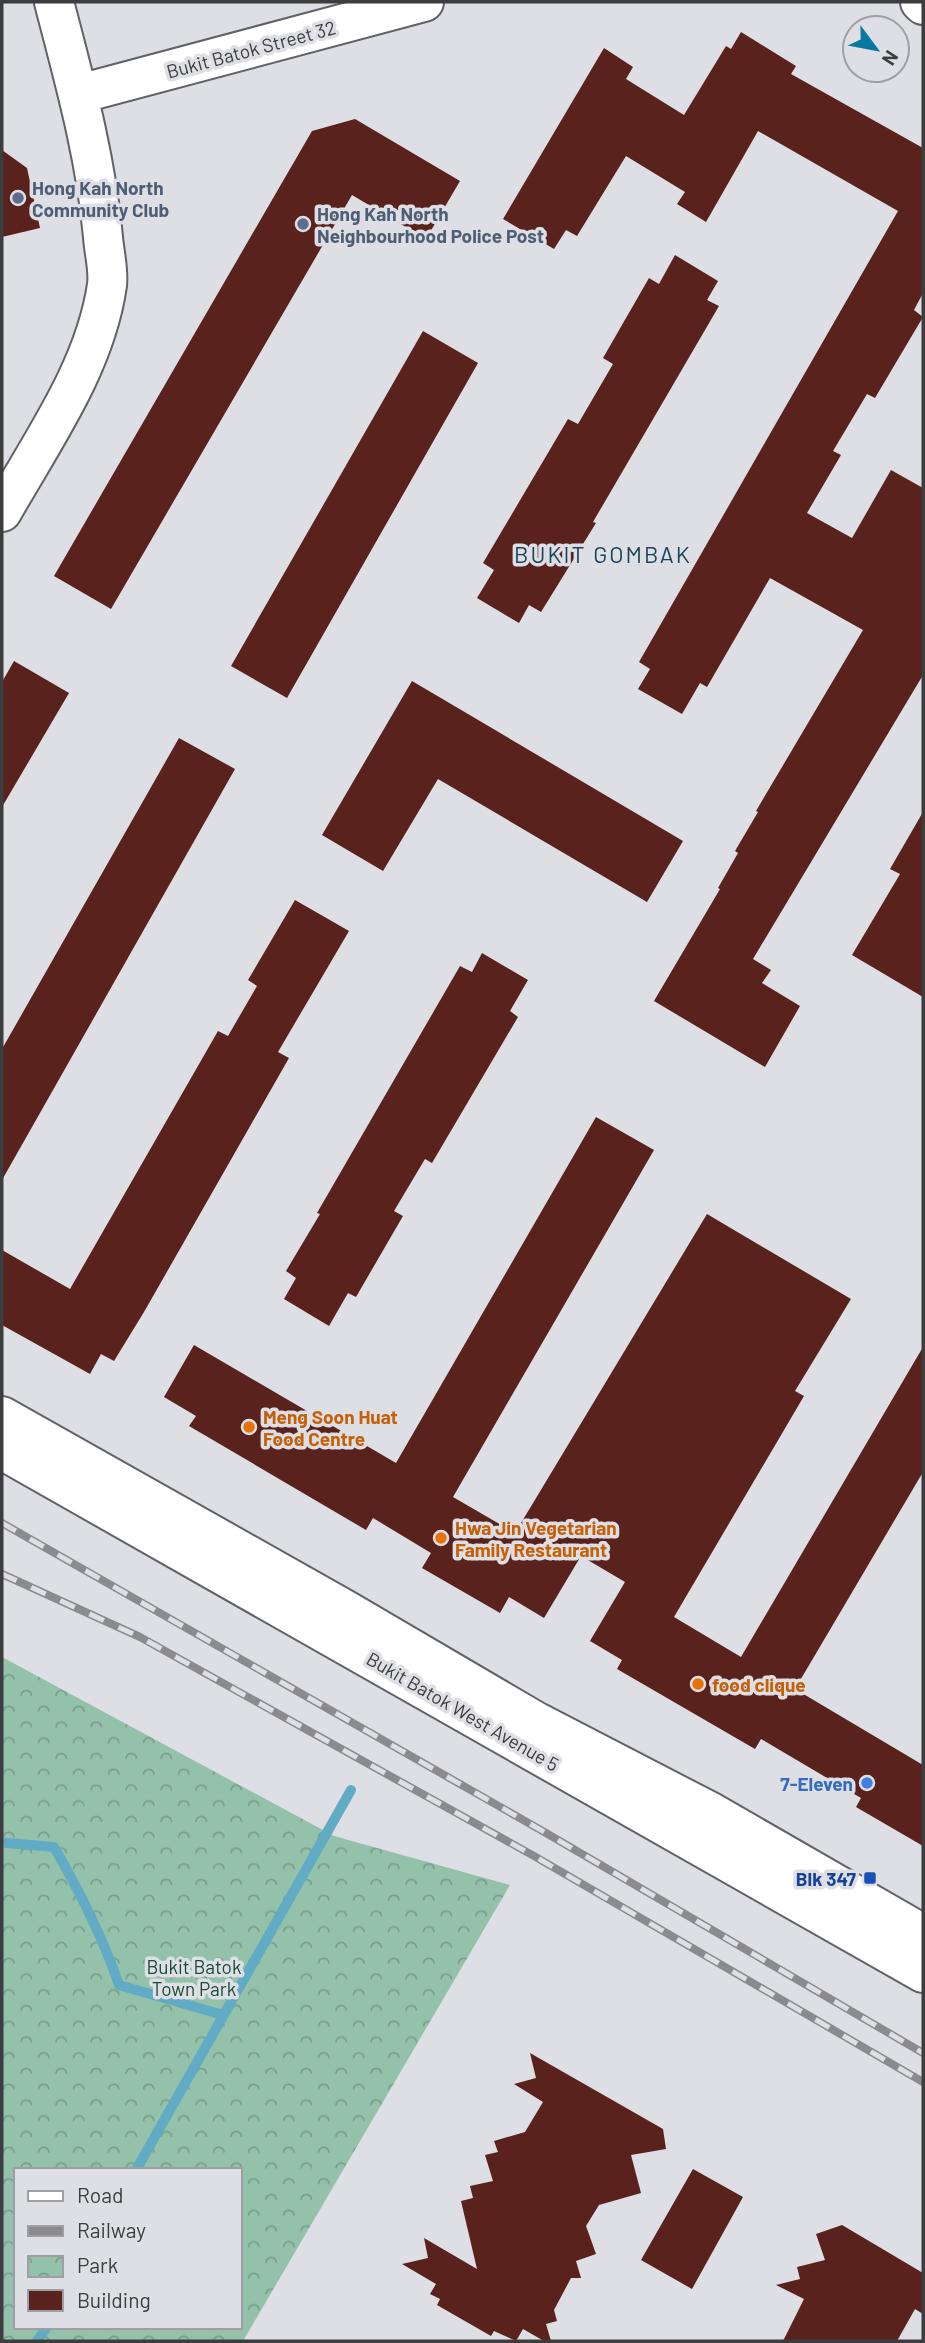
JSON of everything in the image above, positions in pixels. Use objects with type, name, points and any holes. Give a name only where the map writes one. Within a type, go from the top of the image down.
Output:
[{"type":"street","points":[[2,512],[75,384],[94,334],[107,283],[100,206],[79,94],[54,2]]},
{"type":"street","name":"Bukit Batok Street 32","points":[[79,94],[424,2]]},
{"type":"street","name":"Bukit Batok West Avenue 5","points":[[2,1416],[346,1610],[537,1722],[711,1812],[923,1934]]},
{"type":"street","name":"Bukit Batok West Avenue 5","points":[[2,1450],[923,1973]]},
{"type":"green space","name":"Bukit Batok Town Park","points":[[2,1657],[334,1836],[510,1885],[243,2341],[2,2341]]},
{"type":"building","points":[[741,32],[796,66],[791,74],[923,148],[923,293],[914,310],[923,317],[875,398],[867,394],[833,451],[841,455],[807,513],[852,538],[891,470],[923,488],[923,675],[753,959],[771,970],[762,983],[800,1006],[765,1067],[654,1001],[720,889],[718,888],[738,853],[735,851],[758,812],[756,811],[863,630],[770,578],[707,687],[700,683],[682,714],[638,689],[650,669],[639,662],[898,211],[758,131],[706,222],[677,204],[685,192],[626,156],[577,236],[566,230],[554,249],[503,219],[604,48],[633,67],[626,79],[684,115],[726,46],[731,49]]},
{"type":"building","points":[[355,119],[460,181],[426,239],[352,195],[111,609],[54,576],[312,131]]},
{"type":"building","name":"Hong Kah North Community Club","points":[[2,150],[27,168],[40,228],[2,237]]},
{"type":"building","points":[[675,255],[718,281],[707,300],[719,306],[593,522],[596,523],[541,612],[529,605],[519,623],[477,598],[494,570],[483,563],[568,419],[578,424],[613,364],[603,358],[649,278],[659,284]]},
{"type":"building","points":[[423,331],[478,363],[287,698],[231,666]]},
{"type":"building","points":[[14,661],[69,693],[2,807],[2,682]]},
{"type":"building","points":[[412,681],[683,841],[647,902],[438,779],[383,871],[322,835]]},
{"type":"building","points":[[179,738],[235,769],[2,1180],[2,1049]]},
{"type":"building","points":[[923,812],[923,997],[852,955],[900,874],[890,869]]},
{"type":"building","points":[[295,900],[349,931],[278,1052],[289,1058],[144,1312],[114,1361],[101,1354],[90,1374],[2,1325],[2,1250],[70,1289],[218,1031],[228,1036],[257,986],[248,980]]},
{"type":"building","points":[[482,953],[528,980],[510,1011],[518,1017],[432,1163],[425,1159],[394,1211],[403,1216],[356,1297],[348,1293],[329,1326],[284,1299],[296,1278],[286,1271],[460,966],[472,972]]},
{"type":"building","points":[[596,1117],[654,1150],[453,1497],[515,1533],[707,1214],[851,1299],[795,1391],[804,1396],[674,1617],[741,1657],[923,1347],[923,1472],[795,1689],[923,1765],[923,1846],[856,1807],[861,1798],[761,1739],[755,1749],[617,1669],[622,1660],[590,1641],[625,1582],[581,1556],[544,1618],[509,1597],[500,1613],[422,1568],[431,1553],[373,1518],[366,1530],[189,1426],[196,1416],[164,1397],[194,1345],[396,1463]]},
{"type":"building","points":[[530,2053],[663,2129],[666,2149],[631,2155],[641,2193],[599,2205],[586,2226],[596,2254],[576,2261],[581,2278],[571,2278],[554,2310],[557,2321],[546,2324],[551,2341],[544,2341],[523,2329],[516,2341],[494,2331],[491,2336],[437,2305],[440,2299],[430,2294],[436,2284],[402,2264],[428,2258],[424,2238],[477,2269],[461,2201],[473,2198],[470,2186],[493,2181],[485,2155],[498,2152],[494,2141],[525,2132],[543,2102],[514,2084],[536,2078]]},
{"type":"building","points":[[693,2169],[743,2197],[692,2289],[641,2260]]},
{"type":"building","points":[[842,2225],[923,2273],[923,2314],[915,2309],[897,2341],[783,2341],[804,2299],[776,2285],[800,2279],[797,2267],[825,2260],[816,2234]]},
{"type":"waterway","points":[[137,2168],[351,1790]]},
{"type":"waterway","points":[[6,1843],[54,1847],[90,1914],[119,1985],[223,2015]]},
{"type":"waterway","points":[[37,2341],[46,2329]]},
{"type":"railway","points":[[2,1523],[546,1833],[923,2053]]},
{"type":"railway","points":[[2,1574],[140,1637],[534,1856],[923,2082]]},
{"type":"place","name":"Hong Kah North Community Club","points":[[18,198]]},
{"type":"place","name":"Hong Kah North Neighbourhood Police Post","points":[[303,224]]},
{"type":"place","name":"Meng Soon Huat Food Centre","points":[[249,1427]]},
{"type":"place","name":"Hwa Jin Vegetarian Family Restaurant","points":[[441,1538]]},
{"type":"place","name":"food clique","points":[[698,1684]]},
{"type":"place","name":"7-Eleven","points":[[867,1783]]},
{"type":"place","name":"Blk 347","points":[[870,1878]]},
{"type":"district","name":"BUKIT GOMBAK","points":[[603,554]]}]
